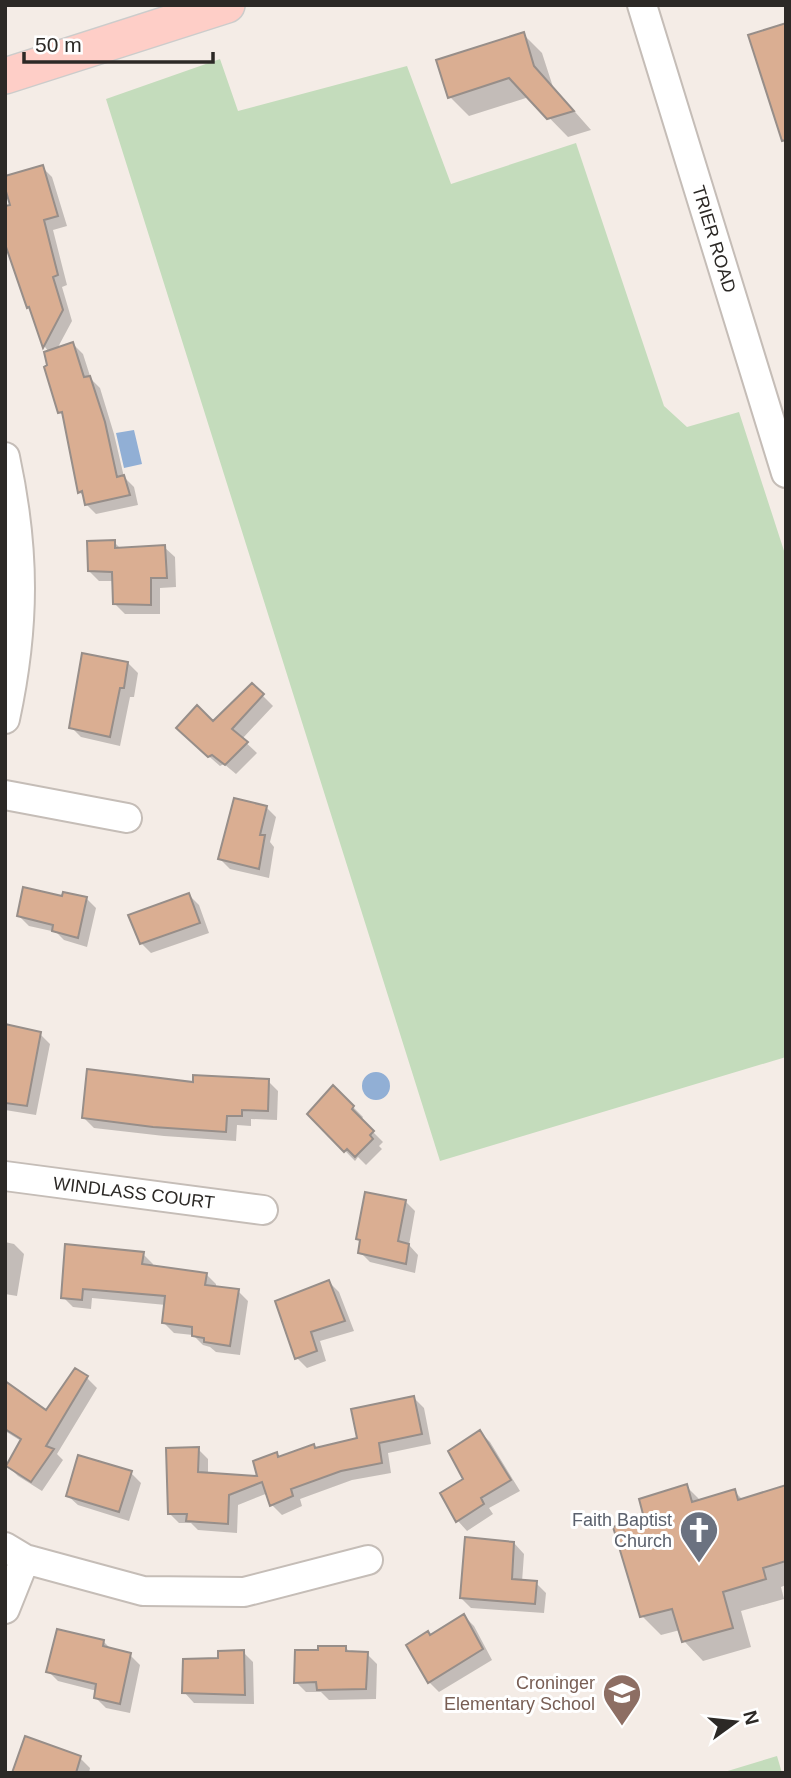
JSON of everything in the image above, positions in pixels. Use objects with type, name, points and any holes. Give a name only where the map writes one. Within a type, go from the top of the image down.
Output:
[{"type":"main road","points":[[5,76],[227,5]]},
{"type":"street","name":"TRIER ROAD","points":[[642,5],[786,473]]},
{"type":"street","points":[[5,457],[15,502],[21,557],[21,615],[15,674],[5,719]]},
{"type":"street","points":[[5,796],[127,818]]},
{"type":"street","name":"WINDLASS COURT","points":[[5,1176],[263,1210]]},
{"type":"street","points":[[5,1609],[15,1553],[143,1591],[244,1592],[368,1560]]},
{"type":"green space","points":[[220,59],[238,111],[407,66],[451,184],[576,143],[664,406],[687,427],[739,412],[786,557],[786,1057],[440,1161],[106,99]]},
{"type":"green space","points":[[777,1756],[782,1773],[721,1773]]},
{"type":"water","points":[[134,430],[142,464],[124,468],[116,433]]},
{"type":"water","points":[[376,1072],[386,1076],[390,1086],[386,1096],[376,1100],[366,1096],[362,1086],[366,1076]]},
{"type":"building","points":[[786,23],[786,140],[782,141],[748,35]]},
{"type":"building","points":[[524,32],[534,66],[574,111],[547,119],[509,78],[448,98],[436,60]]},
{"type":"building","points":[[43,165],[58,216],[44,220],[58,275],[53,277],[63,310],[43,348],[5,244],[5,206],[10,205],[5,176]]},
{"type":"building","points":[[73,342],[84,377],[90,376],[105,422],[117,477],[124,475],[130,495],[85,505],[82,491],[78,493],[62,412],[58,413],[44,367],[47,365],[44,352]]},
{"type":"building","points":[[115,540],[115,548],[165,545],[167,578],[151,578],[151,605],[113,604],[112,572],[88,571],[87,541]]},
{"type":"building","points":[[82,653],[128,662],[124,688],[120,688],[110,737],[69,728]]},
{"type":"building","points":[[252,683],[264,694],[232,729],[248,742],[225,765],[212,755],[208,757],[176,728],[197,705],[213,721]]},
{"type":"building","points":[[234,798],[267,806],[260,835],[265,835],[259,869],[218,859]]},
{"type":"building","points":[[23,887],[62,896],[63,892],[87,897],[78,938],[52,931],[53,925],[17,916]]},
{"type":"building","points":[[189,893],[200,923],[140,944],[128,915]]},
{"type":"building","points":[[5,1024],[41,1032],[27,1106],[5,1103]]},
{"type":"building","points":[[87,1069],[193,1082],[193,1075],[269,1079],[268,1111],[242,1110],[242,1116],[227,1116],[226,1132],[82,1118]]},
{"type":"building","points":[[333,1085],[374,1131],[370,1135],[373,1139],[355,1157],[347,1149],[344,1152],[307,1114]]},
{"type":"building","points":[[365,1192],[406,1200],[398,1241],[409,1244],[406,1264],[358,1253],[360,1240],[356,1239]]},
{"type":"building","points":[[65,1244],[144,1252],[142,1264],[207,1273],[205,1285],[239,1289],[230,1346],[204,1342],[204,1338],[192,1336],[192,1327],[162,1323],[165,1296],[83,1289],[82,1300],[61,1298]]},
{"type":"building","points":[[329,1280],[345,1321],[311,1332],[317,1351],[295,1359],[275,1301]]},
{"type":"building","points":[[75,1368],[88,1376],[46,1446],[54,1449],[31,1482],[6,1466],[21,1439],[5,1429],[5,1381],[46,1410]]},
{"type":"building","points":[[414,1396],[422,1434],[379,1443],[382,1463],[341,1471],[291,1489],[293,1496],[270,1506],[262,1482],[229,1495],[228,1524],[186,1521],[187,1514],[168,1514],[166,1448],[199,1447],[198,1472],[257,1476],[253,1461],[277,1452],[278,1457],[314,1444],[315,1448],[357,1438],[351,1409]]},
{"type":"building","points":[[480,1430],[511,1480],[481,1498],[484,1504],[456,1522],[440,1493],[463,1479],[448,1451]]},
{"type":"building","points":[[78,1455],[132,1471],[119,1512],[66,1496]]},
{"type":"building","name":"Faith Baptist Church","points":[[687,1484],[692,1502],[735,1489],[738,1500],[786,1485],[786,1561],[763,1568],[766,1579],[723,1592],[733,1628],[682,1642],[672,1609],[640,1617],[613,1527],[644,1518],[639,1499]]},
{"type":"building","points":[[465,1537],[514,1542],[512,1579],[537,1581],[535,1604],[460,1598]]},
{"type":"building","points":[[464,1614],[483,1649],[428,1683],[406,1645],[428,1631],[430,1635]]},
{"type":"building","points":[[57,1629],[104,1640],[103,1646],[131,1653],[120,1704],[94,1698],[96,1684],[46,1672]]},
{"type":"building","points":[[318,1646],[346,1646],[346,1651],[368,1652],[366,1689],[317,1690],[316,1682],[294,1683],[295,1650],[318,1650]]},
{"type":"building","points":[[244,1650],[245,1695],[182,1693],[183,1659],[218,1658],[218,1651]]},
{"type":"building","points":[[25,1736],[81,1756],[76,1773],[12,1773]]},
{"type":"place","name":"Faith Baptist Church","points":[[699,1564]]},
{"type":"place","name":"Croninger Elementary School","points":[[622,1727]]}]
